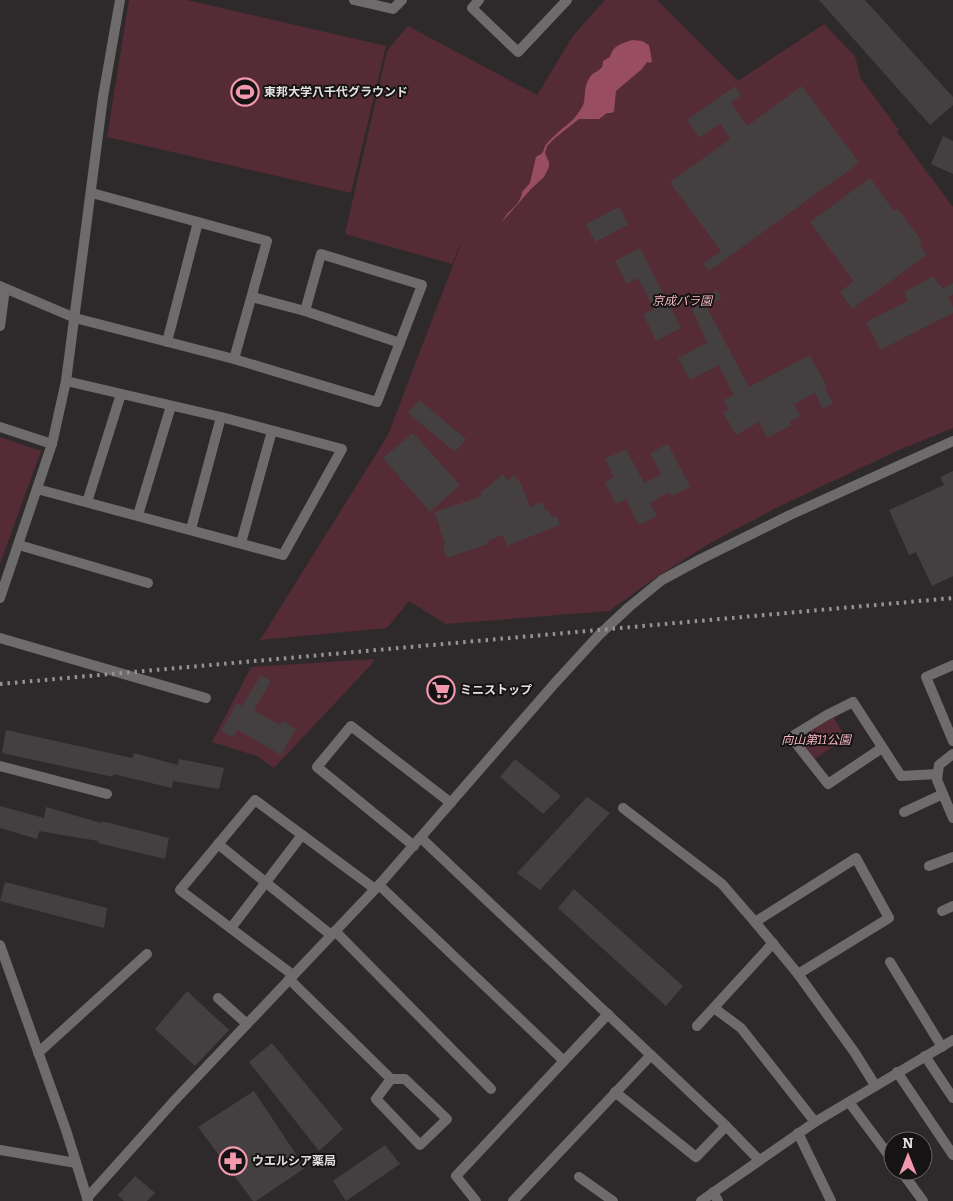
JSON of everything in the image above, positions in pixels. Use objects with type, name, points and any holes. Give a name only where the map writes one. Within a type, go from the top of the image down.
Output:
[{"type":"street","points":[[0,598],[52,444],[66,381],[103,97],[120,0]]},
{"type":"street","points":[[354,0],[393,9],[402,0]]},
{"type":"street","points":[[479,0],[472,8],[518,52],[567,0]]},
{"type":"street","points":[[92,193],[267,241],[234,359]]},
{"type":"street","points":[[168,342],[198,222]]},
{"type":"street","points":[[0,326],[3,288],[75,318],[234,359],[377,402],[422,285],[321,254],[305,311]]},
{"type":"street","points":[[252,297],[305,311],[400,343]]},
{"type":"street","points":[[37,489],[283,555],[342,448],[66,381]]},
{"type":"street","points":[[87,502],[121,394]]},
{"type":"street","points":[[138,515],[171,406]]},
{"type":"street","points":[[191,529],[221,418]]},
{"type":"street","points":[[0,427],[52,444]]},
{"type":"street","points":[[241,543],[272,431]]},
{"type":"street","points":[[87,1199],[174,1101],[418,842],[555,683],[599,635],[629,607],[662,580],[698,560],[790,514],[953,441]]},
{"type":"street","points":[[19,545],[148,583]]},
{"type":"street","points":[[0,638],[206,698]]},
{"type":"street","points":[[953,665],[926,677],[953,741]]},
{"type":"street","points":[[882,748],[828,784],[791,737],[853,702],[901,776],[937,774]]},
{"type":"street","points":[[451,803],[351,726],[317,767],[418,842],[608,1014],[726,1126],[759,1160]]},
{"type":"street","points":[[953,754],[939,765],[937,774],[937,780],[953,818]]},
{"type":"street","points":[[0,766],[107,794]]},
{"type":"street","points":[[904,812],[943,794]]},
{"type":"street","points":[[392,1079],[376,1099],[420,1145],[447,1119],[405,1079],[392,1079],[291,977],[231,928],[180,890],[255,800],[377,887],[564,1060]]},
{"type":"street","points":[[623,808],[722,884],[798,974],[875,1085]]},
{"type":"street","points":[[231,928],[302,835]]},
{"type":"street","points":[[218,844],[333,933],[491,1089]]},
{"type":"street","points":[[929,866],[953,857]]},
{"type":"street","points":[[755,922],[856,858],[889,918],[798,974]]},
{"type":"street","points":[[942,911],[953,906]]},
{"type":"street","points":[[697,1026],[773,943]]},
{"type":"street","points":[[0,945],[87,1199]]},
{"type":"street","points":[[38,1054],[147,954]]},
{"type":"street","points":[[890,962],[942,1047]]},
{"type":"street","points":[[218,998],[247,1024]]},
{"type":"street","points":[[714,1008],[740,1028],[816,1122]]},
{"type":"street","points":[[476,1201],[456,1176],[608,1014]]},
{"type":"street","points":[[701,1201],[716,1196],[759,1160],[798,1133],[875,1085],[953,1040]]},
{"type":"street","points":[[518,1199],[651,1056]]},
{"type":"street","points":[[925,1056],[953,1098]]},
{"type":"street","points":[[897,1072],[953,1155]]},
{"type":"street","points":[[616,1092],[696,1157],[726,1126]]},
{"type":"street","points":[[849,1102],[883,1148]]},
{"type":"street","points":[[798,1133],[831,1201]]},
{"type":"street","points":[[0,1150],[76,1163]]},
{"type":"street","points":[[579,1178],[613,1201]]},
{"type":"street","points":[[908,1181],[923,1201]]},
{"type":"green space","name":"東邦大学八千代グラウンド","points":[[129,0],[187,0],[386,46],[351,193],[107,137]]},
{"type":"green space","name":"京成バラ園","points":[[605,0],[657,0],[738,81],[824,24],[855,56],[861,79],[899,130],[897,132],[953,207],[953,428],[899,450],[778,507],[712,542],[658,576],[609,611],[446,624],[409,601],[387,628],[260,640],[388,435],[466,231],[452,264],[345,234],[387,51],[408,26],[537,95],[573,36]]},
{"type":"green space","points":[[0,437],[41,451],[0,564]]},
{"type":"green space","points":[[375,659],[274,768],[257,756],[212,742],[251,667]]},
{"type":"green space","name":"向山第11公園","points":[[831,713],[846,738],[810,762],[791,737]]},
{"type":"shaded area","points":[[632,40],[642,41],[649,45],[652,61],[650,63],[647,62],[642,69],[616,91],[614,111],[612,113],[607,113],[599,119],[579,119],[547,146],[545,153],[549,167],[544,177],[502,222],[517,204],[522,192],[530,183],[536,157],[542,154],[545,146],[579,112],[590,77],[602,67],[603,61],[610,57],[615,48]]},
{"type":"building","points":[[819,0],[865,0],[953,97],[953,105],[930,125]]},
{"type":"building","points":[[735,86],[741,95],[731,102],[747,126],[802,86],[859,163],[709,271],[703,264],[721,251],[670,182],[730,139],[720,124],[699,138],[687,120]]},
{"type":"building","points":[[943,136],[953,141],[953,174],[931,164]]},
{"type":"building","points":[[870,178],[894,211],[898,209],[922,242],[919,244],[927,255],[852,309],[840,292],[854,281],[810,222]]},
{"type":"building","points":[[619,207],[628,225],[595,242],[586,224]]},
{"type":"building","points":[[640,248],[681,328],[656,341],[643,314],[654,309],[638,278],[627,284],[615,261]]},
{"type":"building","points":[[934,276],[939,286],[941,285],[943,288],[953,283],[953,294],[948,297],[953,307],[953,313],[880,350],[866,322],[908,301],[904,292]]},
{"type":"building","points":[[716,290],[722,297],[709,307],[703,300]]},
{"type":"building","points":[[704,302],[749,387],[810,355],[827,387],[825,388],[833,403],[823,409],[815,393],[794,404],[800,416],[790,422],[792,425],[767,438],[759,422],[736,435],[723,412],[728,410],[724,400],[734,395],[719,365],[690,380],[678,358],[707,343],[692,309]]},
{"type":"building","points":[[419,400],[466,439],[455,452],[408,413]]},
{"type":"building","points":[[413,433],[460,485],[430,512],[383,458]]},
{"type":"building","points":[[668,444],[690,487],[672,496],[670,492],[650,503],[657,516],[639,525],[626,499],[616,504],[605,482],[614,477],[605,459],[626,449],[644,483],[661,474],[650,453]]},
{"type":"building","points":[[953,471],[953,576],[932,586],[916,552],[909,555],[889,510],[944,485],[940,477]]},
{"type":"building","points":[[503,474],[508,481],[514,475],[520,482],[530,507],[542,502],[546,511],[549,509],[552,518],[557,516],[560,525],[507,546],[503,535],[487,541],[488,544],[447,558],[435,512],[482,496],[480,493]]},
{"type":"building","points":[[261,675],[271,681],[254,710],[280,725],[283,721],[296,729],[281,755],[238,730],[233,738],[221,731],[237,703],[242,706]]},
{"type":"building","points":[[6,730],[132,758],[134,753],[178,765],[179,759],[224,768],[219,789],[173,781],[172,788],[113,774],[113,777],[2,753]]},
{"type":"building","points":[[515,759],[561,796],[543,814],[500,777]]},
{"type":"building","points":[[587,797],[610,813],[540,890],[517,873]]},
{"type":"building","points":[[0,806],[44,818],[46,807],[101,823],[102,821],[169,838],[165,859],[98,843],[98,841],[39,831],[37,839],[0,828]]},
{"type":"building","points":[[5,882],[107,908],[104,928],[0,901]]},
{"type":"building","points":[[574,889],[683,986],[666,1006],[558,908]]},
{"type":"building","points":[[187,991],[229,1030],[195,1066],[155,1029]]},
{"type":"building","points":[[272,1043],[343,1129],[319,1151],[249,1062]]},
{"type":"building","points":[[254,1091],[305,1168],[256,1201],[253,1201],[198,1127]]},
{"type":"building","points":[[385,1145],[400,1164],[346,1201],[333,1181]]},
{"type":"building","points":[[135,1176],[155,1193],[147,1201],[124,1201],[118,1195]]},
{"type":"railway","points":[[0,684],[953,598]]},
{"type":"place","name":"東邦大学八千代グラウンド","points":[[245,92]]},
{"type":"place","name":"ミニストップ","points":[[441,690]]},
{"type":"place","name":"ウエルシア薬局","points":[[233,1161]]}]
